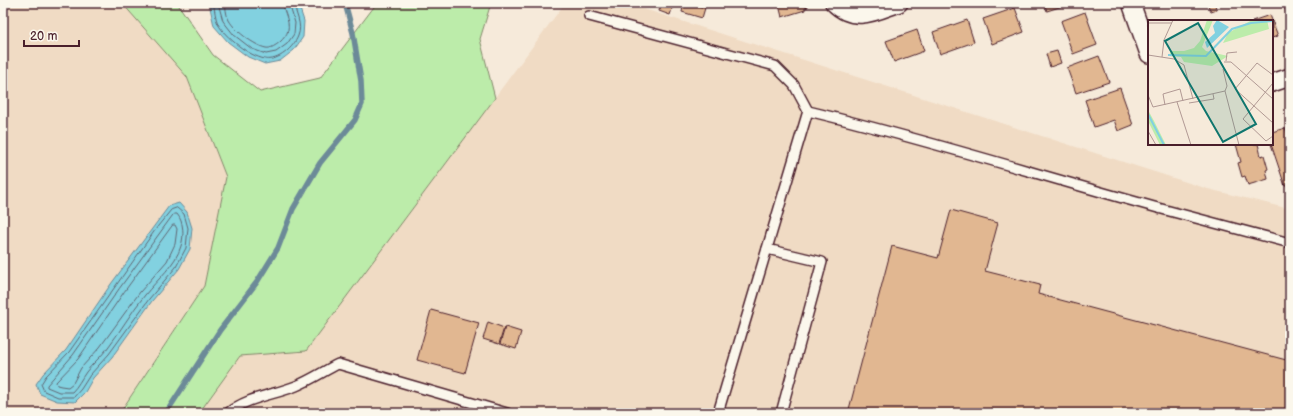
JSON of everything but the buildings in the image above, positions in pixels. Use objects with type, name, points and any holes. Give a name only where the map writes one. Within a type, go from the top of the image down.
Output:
[{"type":"street","points":[[834,3],[842,10],[859,16],[899,3]]},
{"type":"street","points":[[1131,3],[1148,51]]},
{"type":"street","points":[[1273,83],[1290,77]]},
{"type":"lane","points":[[589,16],[775,66],[794,85],[808,111],[718,413]]},
{"type":"lane","points":[[808,111],[908,137],[1158,208],[1290,243]]},
{"type":"lane","points":[[767,249],[822,262],[781,413]]},
{"type":"lane","points":[[228,413],[232,409],[252,400],[296,386],[338,364],[507,413]]},
{"type":"shaded area","points":[[3,3],[122,3],[187,77],[226,177],[204,286],[119,413],[3,413]]},
{"type":"shaded area","points":[[565,3],[625,3],[1208,189],[1290,209],[1290,413],[199,413],[240,356],[306,351]]},
{"type":"green space","points":[[122,3],[177,3],[213,55],[260,92],[320,78],[377,3],[491,3],[480,39],[495,98],[306,351],[240,356],[199,413],[124,413],[123,408],[204,286],[226,177],[187,77]]},
{"type":"water","points":[[209,3],[298,3],[304,21],[303,37],[294,50],[280,61],[265,64],[248,57],[228,42],[214,26]]},
{"type":"water","points":[[179,203],[187,212],[192,228],[190,249],[179,269],[152,301],[112,357],[93,378],[85,392],[75,402],[57,401],[40,394],[36,384],[43,374],[66,350],[111,284],[169,206]]},
{"type":"waterway","points":[[166,413],[220,330],[257,282],[278,248],[293,209],[320,163],[355,120],[362,104],[361,81],[353,33],[345,3]]}]
